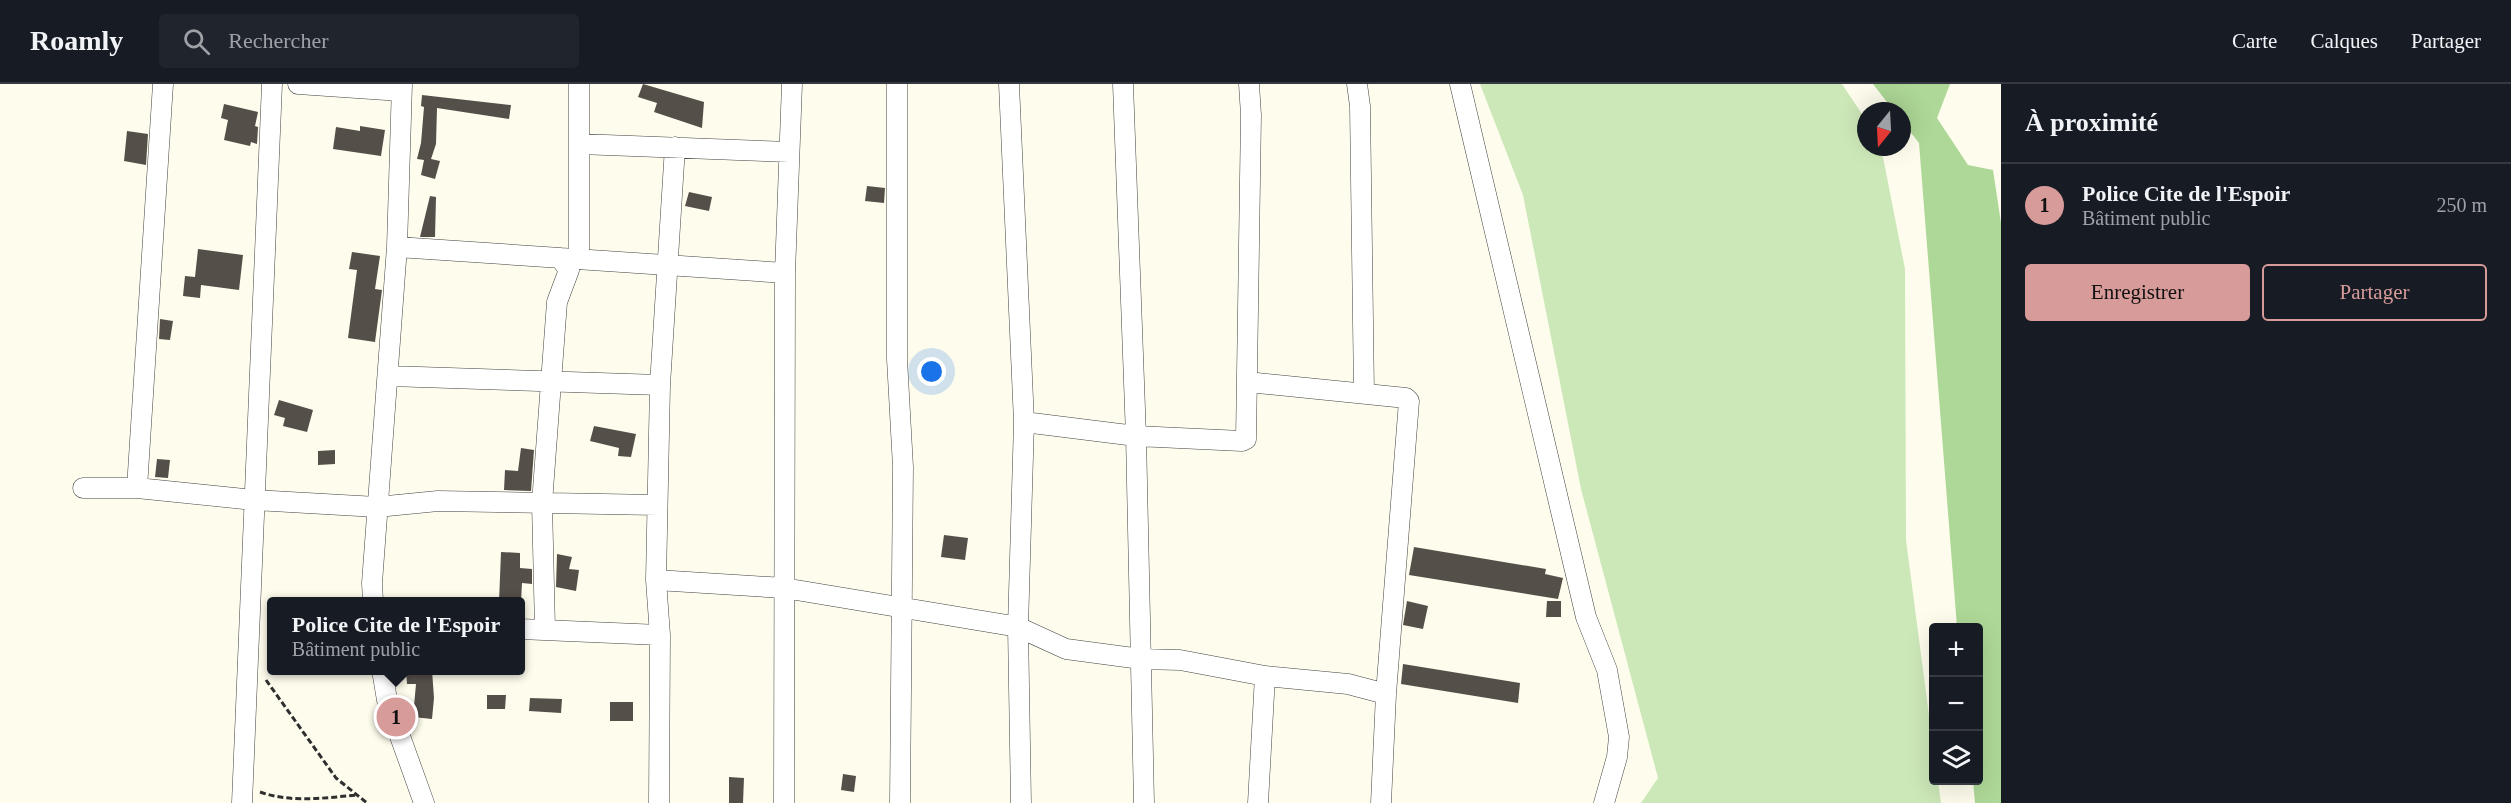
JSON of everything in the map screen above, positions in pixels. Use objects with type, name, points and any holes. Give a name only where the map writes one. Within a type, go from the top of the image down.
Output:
[{"type":"street","points":[[137,488],[163,84]]},
{"type":"street","points":[[241,796],[272,84]]},
{"type":"street","points":[[298,84],[401,88],[389,376],[377,507],[373,597]]},
{"type":"street","points":[[579,84],[579,259]]},
{"type":"street","points":[[784,803],[784,273],[792,84]]},
{"type":"street","points":[[897,84],[897,359],[903,467],[900,803]]},
{"type":"street","points":[[1009,84],[1024,422],[1018,627],[1021,803]]},
{"type":"street","points":[[1123,84],[1137,436],[1144,803]]},
{"type":"street","points":[[1024,422],[1137,436],[1244,440],[1251,115],[1249,84]]},
{"type":"street","points":[[1357,84],[1360,106],[1364,393]]},
{"type":"street","points":[[1460,84],[1586,617],[1607,670],[1619,737],[1617,757],[1604,803]]},
{"type":"street","points":[[579,144],[789,152]]},
{"type":"street","points":[[658,803],[660,635],[656,580],[660,385],[675,147]]},
{"type":"street","points":[[396,248],[784,273]]},
{"type":"street","points":[[544,629],[542,503],[557,302],[569,270],[560,258]]},
{"type":"street","points":[[389,376],[660,385]]},
{"type":"street","points":[[1247,382],[1364,393],[1406,398],[1409,401],[1386,694],[1381,803]]},
{"type":"street","points":[[83,488],[137,488],[254,500],[377,507],[438,501],[657,505]]},
{"type":"street","points":[[656,580],[784,588],[1018,627],[1066,649],[1141,659],[1180,660],[1265,676],[1348,684],[1386,694]]},
{"type":"street","points":[[525,629],[660,635]]},
{"type":"street","points":[[383,675],[387,700],[424,803]]},
{"type":"street","points":[[1258,803],[1265,676]]},
{"type":"path","points":[[265,679],[336,778],[367,803]]},
{"type":"path","points":[[241,796],[250,789],[275,797],[301,799],[357,795]]},
{"type":"green space","points":[[1480,84],[1842,84],[1857,106],[1857,156],[1883,156],[1905,269],[1906,540],[1929,715],[1929,785],[1939,785],[1941,803],[1641,803],[1658,778],[1581,489],[1523,195]]},
{"type":"green space","points":[[1873,84],[1950,84],[1937,118],[1968,165],[1993,170],[2001,223],[2001,803],[1975,803],[1973,785],[1983,785],[1983,623],[1957,623],[1919,143],[1911,133],[1911,102],[1887,102]]},
{"type":"building","points":[[643,84],[704,102],[702,128],[654,112],[657,103],[638,97]]},
{"type":"building","points":[[422,95],[511,105],[509,119],[437,108],[436,144],[431,159],[440,161],[435,179],[421,175],[424,160],[417,159],[421,143],[424,107],[421,106]]},
{"type":"building","points":[[224,104],[258,112],[255,126],[258,127],[257,144],[251,142],[250,146],[224,140],[228,120],[221,118]]},
{"type":"building","points":[[360,126],[385,130],[381,156],[333,149],[336,127],[360,131]]},
{"type":"building","points":[[127,131],[148,134],[146,165],[124,161]]},
{"type":"building","points":[[867,186],[885,188],[884,203],[865,201]]},
{"type":"building","points":[[689,192],[712,197],[709,211],[685,206]]},
{"type":"building","points":[[430,196],[436,197],[435,237],[420,237]]},
{"type":"building","points":[[198,249],[243,255],[239,290],[201,285],[200,298],[183,296],[185,276],[195,277]]},
{"type":"building","points":[[352,252],[380,256],[375,289],[382,290],[375,342],[348,338],[357,270],[349,269]]},
{"type":"building","points":[[160,319],[173,321],[170,340],[159,339]]},
{"type":"building","points":[[279,400],[313,410],[307,432],[283,426],[285,418],[274,415]]},
{"type":"building","points":[[594,426],[636,434],[631,457],[618,456],[619,448],[590,441]]},
{"type":"building","points":[[521,448],[534,450],[531,491],[504,490],[505,470],[518,471]]},
{"type":"building","points":[[335,450],[335,464],[318,465],[318,451]]},
{"type":"building","points":[[157,459],[170,460],[168,478],[155,477]]},
{"type":"building","points":[[944,535],[968,538],[965,560],[941,557]]},
{"type":"building","points":[[1414,547],[1546,569],[1545,574],[1563,578],[1558,599],[1409,575]]},
{"type":"building","points":[[501,552],[520,553],[520,568],[532,569],[532,584],[522,583],[521,597],[499,597]]},
{"type":"building","points":[[557,554],[572,557],[569,569],[579,570],[576,591],[556,587]]},
{"type":"building","points":[[1407,601],[1428,606],[1423,629],[1403,625]]},
{"type":"building","points":[[1547,601],[1561,601],[1561,617],[1546,617]]},
{"type":"building","points":[[1403,664],[1520,683],[1518,703],[1401,684]]},
{"type":"building","points":[[406,675],[432,675],[434,698],[432,719],[413,717],[416,684],[407,684]]},
{"type":"building","points":[[487,695],[506,695],[505,709],[487,709]]},
{"type":"building","points":[[530,698],[562,699],[561,713],[529,711]]},
{"type":"building","points":[[610,702],[633,702],[633,721],[610,721]]},
{"type":"building","points":[[843,774],[856,776],[854,792],[841,790]]},
{"type":"building","points":[[729,777],[744,778],[743,803],[729,803]]},
{"type":"place","name":"Police Cite de l'Espoir","points":[[396,717]]}]
